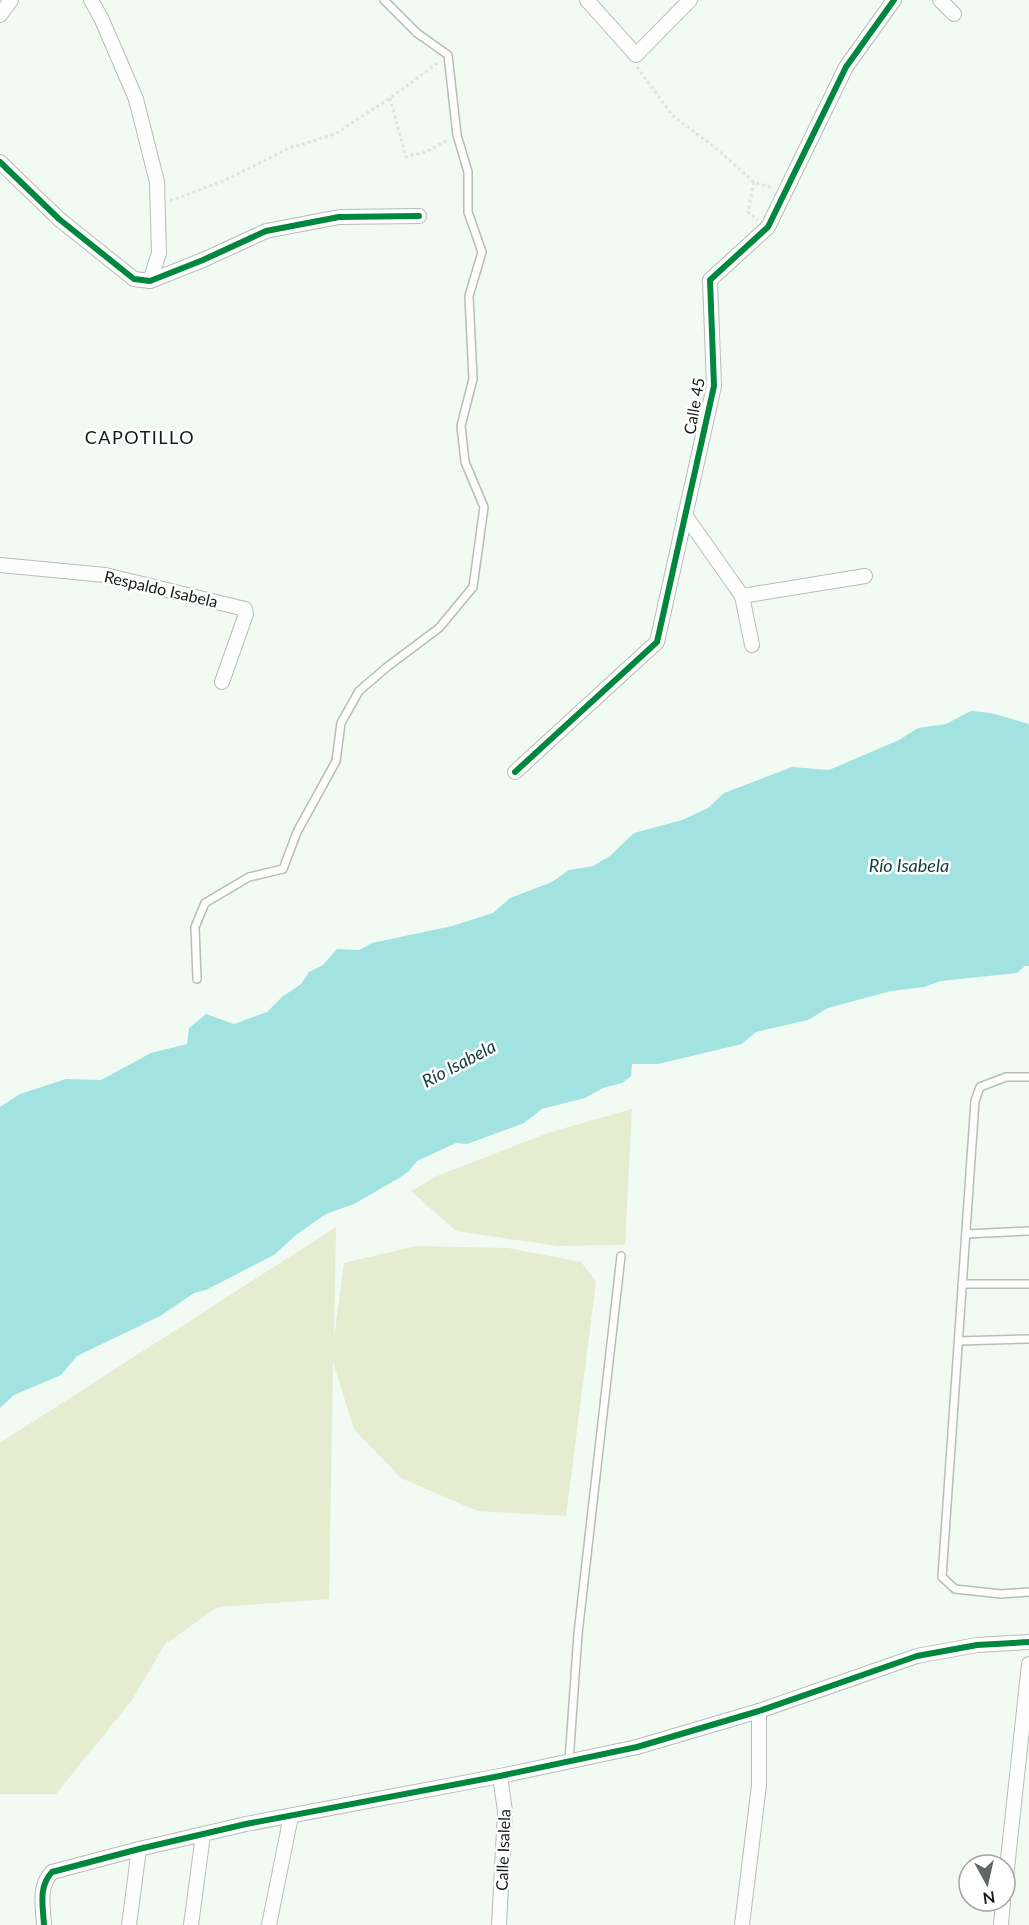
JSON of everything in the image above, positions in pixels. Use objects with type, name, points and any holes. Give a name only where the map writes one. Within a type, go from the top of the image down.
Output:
[{"type":"street","points":[[0,15],[11,0]]},
{"type":"street","points":[[91,0],[136,99],[157,182],[159,253],[150,281]]},
{"type":"street","points":[[587,0],[636,55],[690,0]]},
{"type":"street","name":"Calle 45","points":[[515,772],[657,642],[714,386],[710,280],[768,227],[846,67],[894,0]]},
{"type":"street","points":[[940,0],[954,14]]},
{"type":"street","points":[[0,162],[59,219],[134,279],[150,281],[266,231],[339,217],[419,216]]},
{"type":"street","points":[[685,515],[742,596],[753,645]]},
{"type":"street","name":"Respaldo Isabela","points":[[0,565],[105,574],[245,609],[246,614],[222,682]]},
{"type":"street","points":[[742,596],[865,576]]},
{"type":"street","points":[[44,1925],[42,1887],[52,1872],[246,1824],[500,1776],[637,1747],[759,1711],[917,1656],[977,1644],[1029,1642]]},
{"type":"street","points":[[1009,1853],[1029,1664]]},
{"type":"street","points":[[742,1925],[759,1785],[759,1711]]},
{"type":"street","name":"Calle Isalela","points":[[499,1925],[506,1811],[500,1776]]},
{"type":"street","points":[[268,1925],[291,1816]]},
{"type":"street","points":[[191,1925],[203,1835]]},
{"type":"street","points":[[129,1925],[139,1849]]},
{"type":"lane","points":[[197,979],[195,927],[205,903],[249,877],[283,869],[297,832],[336,761],[341,723],[359,691],[439,628],[473,587],[484,507],[465,462],[461,426],[473,379],[469,296],[482,252],[468,212],[468,172],[457,135],[448,55],[417,33],[384,0]]},
{"type":"lane","points":[[1029,1077],[1006,1077],[980,1087],[975,1101],[942,1577],[955,1589],[1001,1594],[1029,1592]]},
{"type":"lane","points":[[966,1234],[1029,1231]]},
{"type":"lane","points":[[569,1761],[579,1634],[621,1256]]},
{"type":"lane","points":[[962,1284],[1029,1284]]},
{"type":"lane","points":[[958,1341],[1029,1339]]},
{"type":"path","points":[[158,206],[228,179],[287,149],[335,134],[390,98],[448,55]]},
{"type":"path","points":[[636,55],[637,70],[673,116],[717,149],[754,182],[786,192]]},
{"type":"path","points":[[390,98],[406,157],[426,152],[457,135]]},
{"type":"path","points":[[754,182],[748,212],[768,227]]},
{"type":"green space","points":[[632,1109],[625,1245],[558,1246],[456,1231],[411,1191],[437,1176],[551,1132]]},
{"type":"green space","points":[[336,1227],[334,1338],[344,1263],[416,1246],[508,1248],[581,1262],[596,1282],[566,1516],[477,1511],[401,1478],[354,1429],[333,1362],[329,1599],[218,1607],[165,1644],[132,1700],[56,1794],[0,1794],[0,1443]]},
{"type":"water","name":"Río Isabela","points":[[971,711],[991,713],[1029,724],[1029,966],[1025,966],[1017,973],[941,981],[924,987],[891,991],[828,1008],[808,1020],[756,1032],[742,1044],[658,1064],[632,1064],[631,1076],[622,1083],[603,1088],[585,1098],[542,1109],[524,1123],[467,1144],[456,1143],[417,1161],[399,1178],[354,1204],[326,1214],[296,1235],[274,1255],[206,1290],[194,1293],[160,1316],[77,1356],[61,1375],[14,1395],[0,1408],[0,1107],[20,1094],[66,1079],[101,1080],[151,1053],[187,1044],[189,1028],[206,1014],[234,1024],[267,1012],[282,997],[301,984],[309,972],[323,965],[337,949],[359,950],[372,943],[452,926],[493,913],[510,898],[552,882],[569,870],[593,866],[610,856],[634,833],[682,820],[708,808],[724,793],[792,767],[829,770],[899,740],[918,728],[946,724]]},
{"type":"cycle path","points":[[515,772],[657,642],[714,386],[710,280],[768,227],[846,67],[894,0]]},
{"type":"cycle path","points":[[0,162],[59,219],[134,279],[150,281],[266,231],[339,217],[419,216]]},
{"type":"cycle path","points":[[44,1925],[43,1890],[52,1872],[246,1824],[500,1776],[637,1747],[759,1711],[917,1656],[977,1645],[1029,1642]]},
{"type":"district","name":"CAPOTILLO","points":[[140,438]]}]
